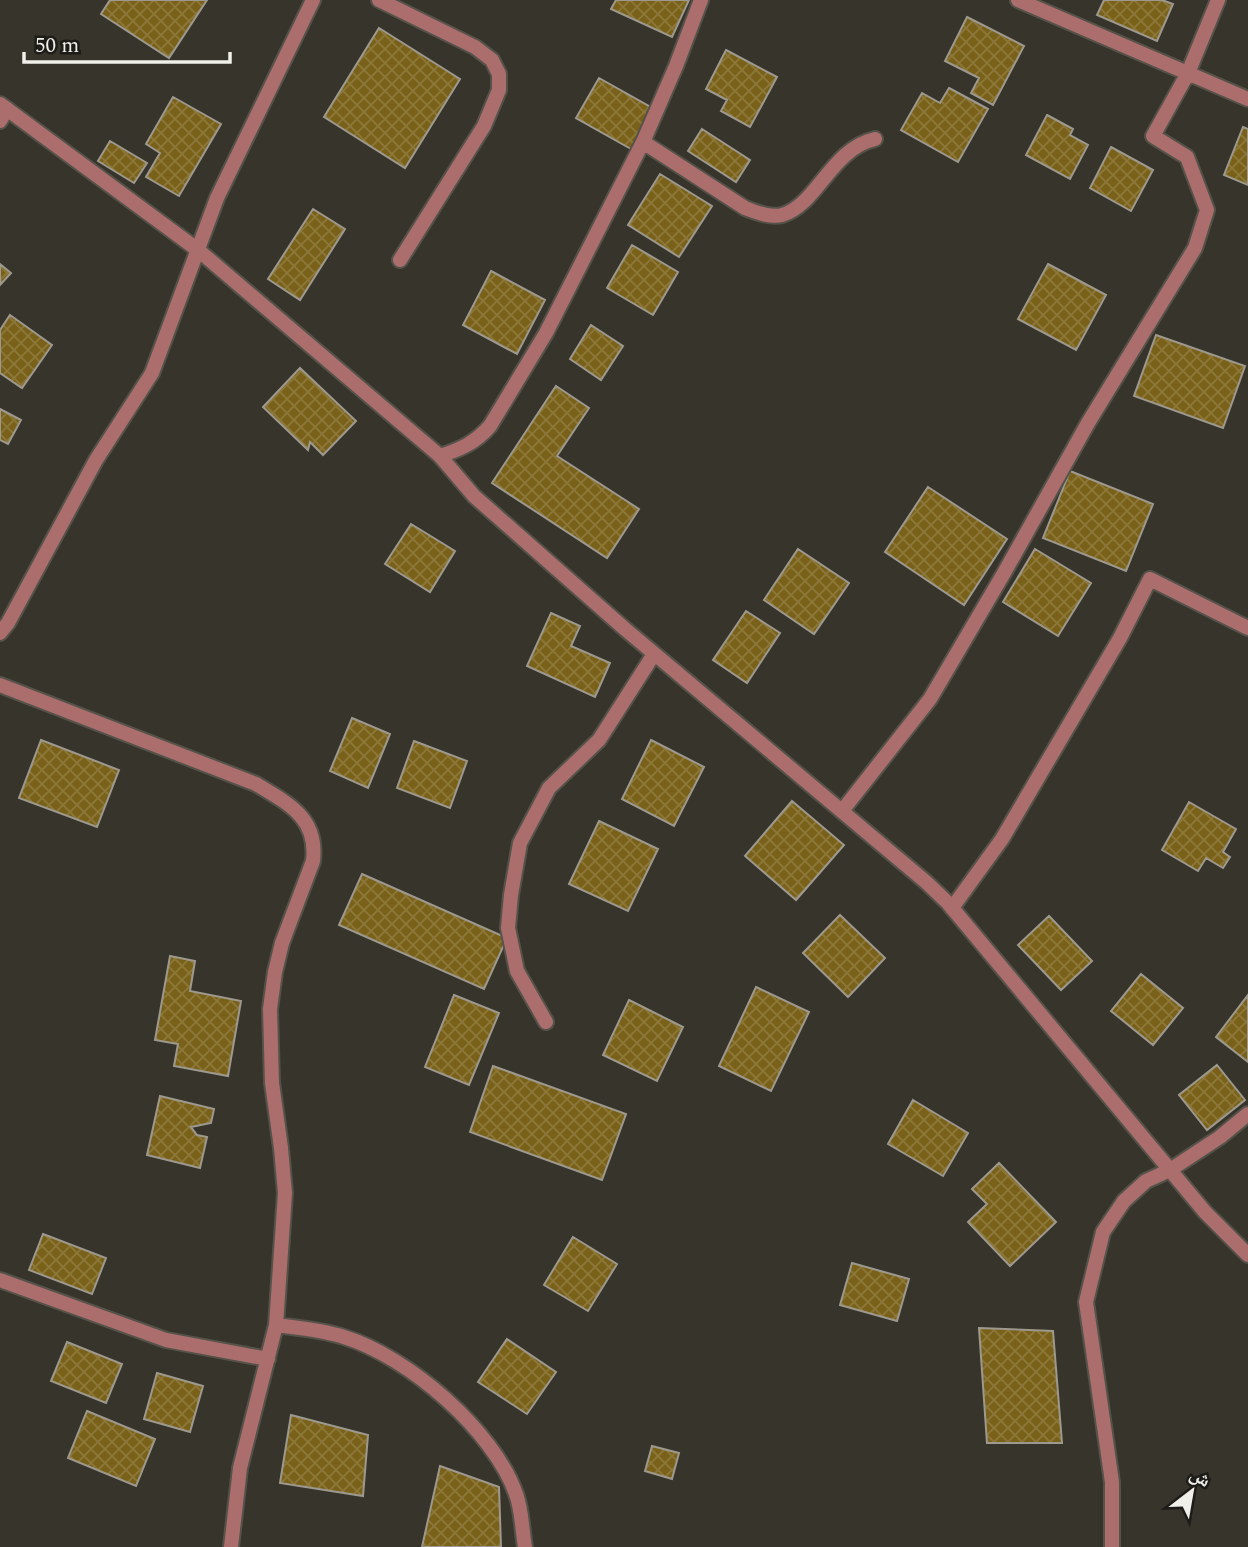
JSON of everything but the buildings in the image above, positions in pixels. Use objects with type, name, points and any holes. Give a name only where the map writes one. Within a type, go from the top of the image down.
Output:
[{"type":"street","points":[[0,634],[96,460],[152,373],[217,198],[313,0]]},
{"type":"street","points":[[379,0],[475,47],[492,60],[499,74],[499,90],[484,126],[400,260]]},
{"type":"street","points":[[440,456],[463,448],[478,439],[490,426],[546,333],[643,142],[701,0]]},
{"type":"street","points":[[1018,0],[1248,99]]},
{"type":"street","points":[[842,811],[930,699],[1087,423],[1195,248],[1207,210],[1187,157],[1153,136],[1188,73],[1218,0]]},
{"type":"street","points":[[2,111],[198,250],[440,456],[474,496],[654,654],[926,882],[952,908],[1205,1212],[1248,1255]]},
{"type":"street","points":[[643,142],[745,208],[763,215],[782,215],[800,204],[850,150],[875,139]]},
{"type":"street","points":[[952,908],[1002,839],[1120,638],[1150,579],[1248,628]]},
{"type":"street","points":[[546,1022],[517,971],[508,928],[512,884],[520,843],[549,788],[598,740],[654,654]]},
{"type":"street","points":[[0,685],[256,784],[292,806],[312,834],[315,848],[313,862],[282,943],[270,1009],[272,1083],[285,1193],[276,1325],[240,1468],[231,1547]]},
{"type":"street","points":[[1112,1547],[1112,1482],[1086,1303],[1102,1232],[1124,1201],[1146,1181],[1170,1170],[1220,1137],[1248,1114]]},
{"type":"street","points":[[0,1280],[166,1340],[268,1359]]},
{"type":"street","points":[[276,1325],[345,1337],[387,1356],[430,1385],[477,1431],[505,1466],[517,1497],[525,1547]]}]
